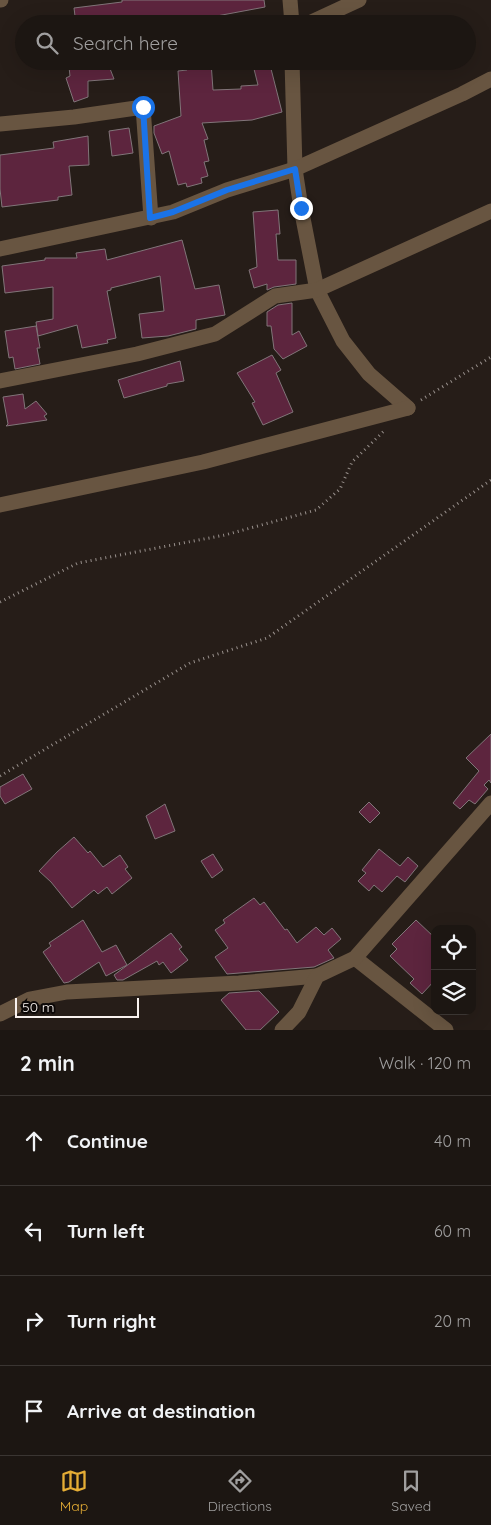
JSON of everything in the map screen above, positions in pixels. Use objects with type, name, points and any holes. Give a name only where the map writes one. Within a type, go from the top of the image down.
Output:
[{"type":"street","points":[[290,0],[291,15]]},
{"type":"street","points":[[326,15],[359,0]]},
{"type":"street","points":[[292,70],[295,169],[317,290],[343,341],[369,374],[408,408]]},
{"type":"street","points":[[0,250],[173,212],[227,190],[295,169],[462,94],[491,79]]},
{"type":"street","points":[[0,124],[74,117],[143,107],[150,218]]},
{"type":"street","points":[[0,381],[137,354],[215,334],[274,296],[317,290],[491,211]]},
{"type":"street","points":[[0,505],[203,462],[408,408]]},
{"type":"street","points":[[0,1014],[30,999],[67,992],[238,983],[317,976],[355,958],[491,803]]},
{"type":"street","points":[[355,958],[446,1030]]},
{"type":"street","points":[[282,1030],[299,1012],[317,976]]},
{"type":"path","points":[[408,408],[491,358]]},
{"type":"path","points":[[0,602],[78,564],[225,535],[316,510],[340,489],[352,462],[387,428]]},
{"type":"path","points":[[0,776],[190,663],[267,638],[491,480]]},
{"type":"building","points":[[122,0],[264,0],[265,7],[222,15],[75,15],[74,8],[122,2]]},
{"type":"building","points":[[69,70],[110,70],[114,79],[88,81],[88,97],[74,102],[66,78],[70,76]]},
{"type":"building","points":[[212,70],[213,90],[241,89],[241,86],[258,85],[254,70],[271,70],[282,112],[252,120],[202,123],[208,139],[204,140],[209,161],[204,162],[208,176],[201,178],[202,183],[187,187],[186,183],[178,185],[169,151],[162,154],[154,133],[154,126],[181,116],[178,71]]},
{"type":"building","points":[[129,128],[133,153],[112,156],[109,131]]},
{"type":"building","points":[[88,136],[89,165],[69,166],[72,195],[58,197],[58,200],[2,207],[0,155],[54,148],[53,142]]},
{"type":"building","points":[[278,210],[280,234],[276,234],[278,260],[296,260],[296,284],[274,287],[267,290],[267,284],[254,288],[249,270],[257,267],[253,212]]},
{"type":"building","points":[[182,240],[195,289],[219,285],[225,315],[196,320],[196,329],[168,336],[142,338],[139,314],[164,311],[160,276],[111,288],[111,290],[107,291],[116,338],[107,340],[108,343],[82,348],[77,325],[38,336],[36,322],[53,319],[53,287],[5,293],[2,266],[45,260],[45,258],[77,258],[76,253],[105,249],[107,260]]},
{"type":"building","points":[[292,303],[292,335],[299,331],[307,346],[283,359],[274,349],[271,326],[267,326],[267,312],[278,305]]},
{"type":"building","points":[[36,326],[40,348],[37,348],[40,364],[15,369],[13,357],[9,358],[5,331]]},
{"type":"building","points":[[272,355],[281,370],[276,373],[293,412],[263,425],[252,403],[255,402],[237,373]]},
{"type":"building","points":[[180,361],[184,381],[167,384],[167,386],[124,398],[118,380]]},
{"type":"building","points":[[23,394],[25,409],[36,401],[47,414],[44,416],[47,420],[6,426],[8,424],[3,397]]},
{"type":"building","points":[[491,734],[491,783],[489,780],[484,785],[488,789],[475,804],[469,800],[460,809],[453,803],[479,771],[466,758]]},
{"type":"building","points":[[23,774],[32,789],[5,804],[0,796],[0,787]]},
{"type":"building","points":[[369,802],[380,813],[370,823],[359,812]]},
{"type":"building","points":[[165,804],[175,831],[155,839],[146,816]]},
{"type":"building","points":[[74,837],[88,853],[90,851],[103,867],[120,855],[128,867],[125,869],[132,878],[112,894],[107,887],[98,894],[94,890],[72,908],[51,882],[39,871]]},
{"type":"building","points":[[379,849],[400,866],[408,857],[418,866],[405,882],[397,876],[382,892],[374,885],[369,891],[358,881],[366,873],[362,870]]},
{"type":"building","points":[[213,854],[223,870],[212,878],[201,861]]},
{"type":"building","points":[[254,898],[260,905],[264,902],[297,943],[316,927],[324,935],[332,928],[341,939],[328,950],[334,958],[314,967],[227,974],[215,957],[228,948],[215,930],[225,923],[223,920]]},
{"type":"building","points":[[83,920],[102,952],[116,945],[127,965],[106,976],[99,962],[69,982],[64,983],[43,952],[51,946],[49,943]]},
{"type":"building","points":[[416,920],[431,934],[431,984],[422,994],[410,983],[414,979],[390,956],[397,949],[392,944]]},
{"type":"building","points":[[171,933],[182,947],[179,949],[188,960],[171,973],[163,962],[159,965],[157,961],[123,980],[117,980],[114,975]]},
{"type":"building","points":[[259,991],[279,1012],[260,1030],[246,1030],[221,1000],[229,993]]},
{"type":"route","points":[[143,107],[150,218],[173,212],[227,190],[295,169],[301,208]]}]
